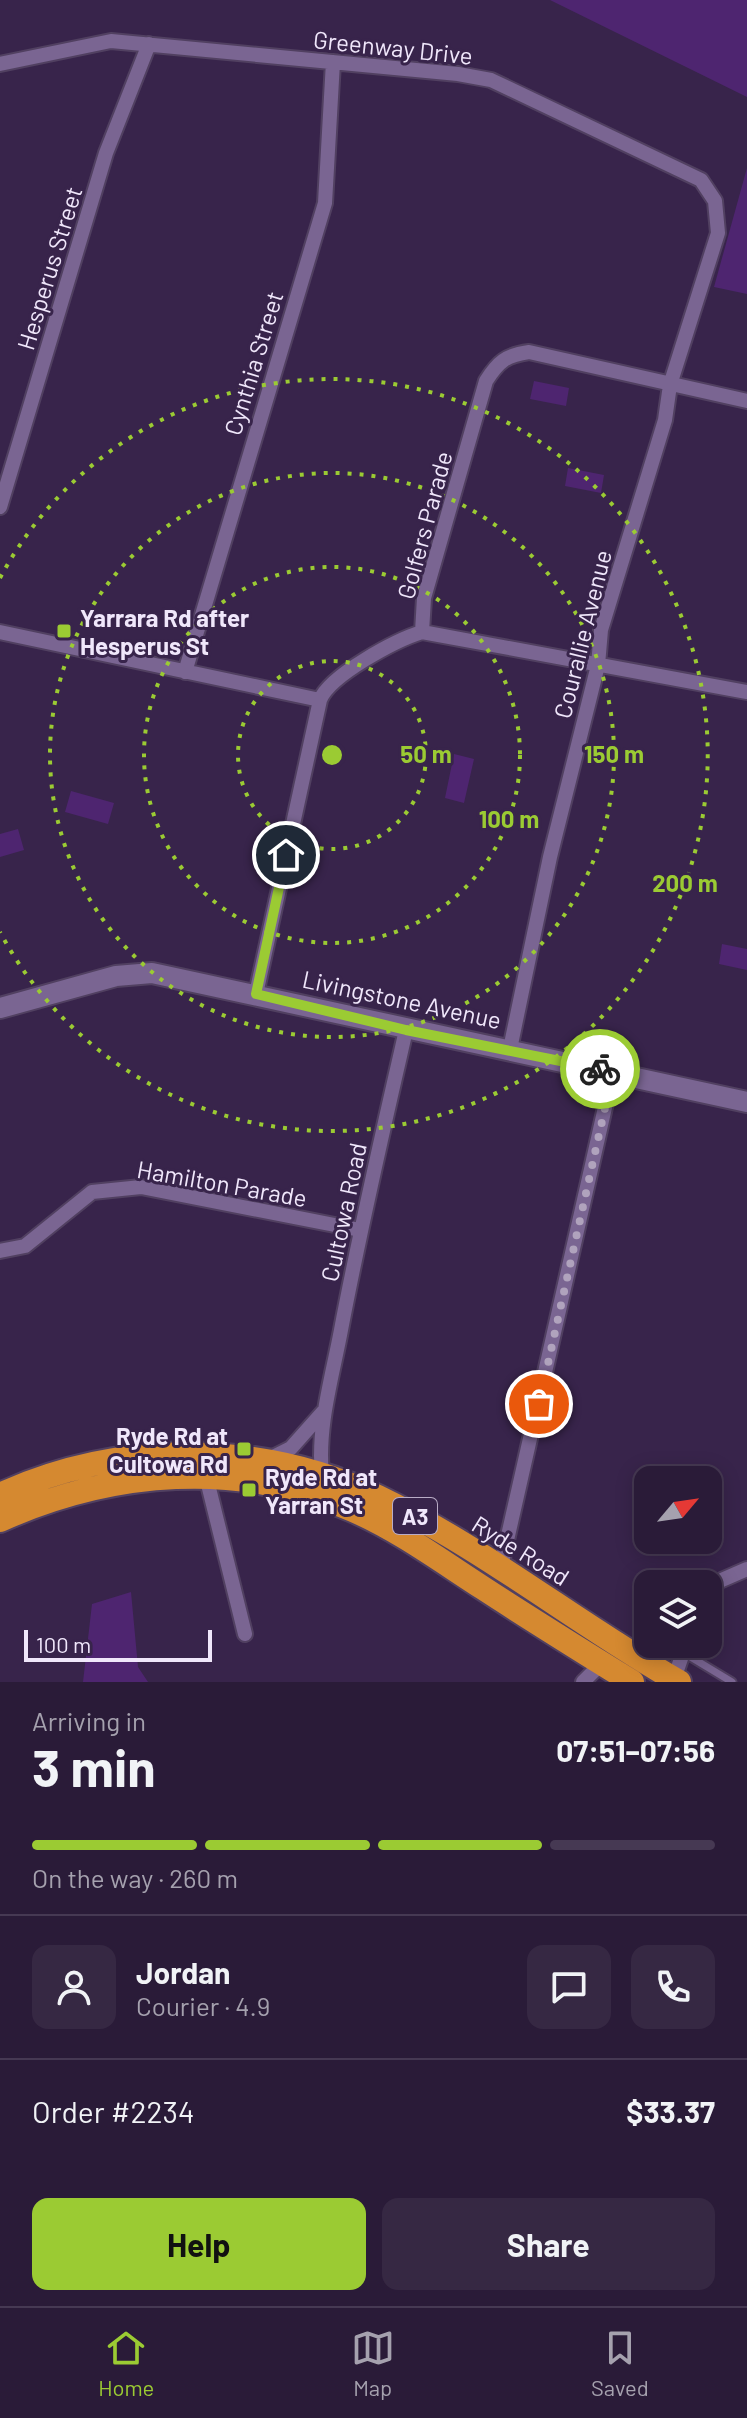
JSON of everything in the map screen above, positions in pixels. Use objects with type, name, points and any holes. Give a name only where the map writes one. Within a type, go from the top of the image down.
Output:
[{"type":"highway","name":"Ryde Road","points":[[0,1495],[65,1471],[144,1456],[180,1454],[265,1461],[322,1475],[404,1510],[677,1681]]},
{"type":"highway","name":"A3","points":[[0,1520],[38,1503],[103,1485],[155,1477],[206,1476],[262,1482],[351,1509],[632,1682]]},
{"type":"street","name":"Greenway Drive","points":[[0,64],[111,41],[458,74],[491,80],[701,180],[715,201],[718,233],[670,385],[665,420]]},
{"type":"street","name":"Hesperus Street","points":[[0,507],[106,153],[149,44]]},
{"type":"street","name":"Cynthia Street","points":[[185,672],[325,203],[333,62]]},
{"type":"street","name":"Golfers Parade","points":[[747,401],[529,352],[510,354],[497,364],[486,381],[428,584],[422,632],[747,692]]},
{"type":"street","name":"Courallie Avenue","points":[[510,1049],[550,857],[598,665],[601,630],[665,420]]},
{"type":"street","points":[[0,632],[320,700]]},
{"type":"street","points":[[256,994],[320,700],[334,680],[407,636],[422,632]]},
{"type":"street","name":"Livingstone Avenue","points":[[0,1008],[134,973],[179,977],[406,1030],[510,1049],[747,1102]]},
{"type":"street","name":"Cultowa Road","points":[[322,1475],[321,1436],[360,1230],[406,1030]]},
{"type":"street","points":[[486,1590],[501,1570],[613,1072]]},
{"type":"street","name":"Hamilton Parade","points":[[0,1251],[25,1246],[92,1192],[141,1187],[360,1230]]},
{"type":"street","name":"Cultowa Road","points":[[265,1461],[291,1448],[318,1422],[327,1405]]},
{"type":"street","points":[[206,1476],[245,1634]]},
{"type":"street","points":[[722,1580],[747,1569]]},
{"type":"street","points":[[583,1682],[603,1664],[616,1643]]},
{"type":"street","points":[[677,1681],[683,1658]]},
{"type":"lane","points":[[698,1658],[732,1682]]},
{"type":"shaded area","points":[[550,0],[747,0],[747,97]]},
{"type":"shaded area","points":[[747,168],[747,294],[714,287]]},
{"type":"shaded area","points":[[534,381],[569,388],[566,406],[530,399]]},
{"type":"shaded area","points":[[568,468],[604,475],[601,493],[565,486]]},
{"type":"shaded area","points":[[454,754],[474,759],[464,803],[445,798]]},
{"type":"shaded area","points":[[71,791],[114,803],[108,824],[65,812]]},
{"type":"shaded area","points":[[18,829],[24,850],[0,857],[0,834]]},
{"type":"shaded area","points":[[722,944],[747,949],[747,970],[719,964]]},
{"type":"shaded area","points":[[131,1592],[138,1667],[148,1682],[83,1682],[92,1604]]},
{"type":"way so far","points":[[539,1404],[613,1072],[600,1069]]},
{"type":"place","name":"Yarrara Rd after Hesperus St","points":[[64,631]]},
{"type":"place","name":"Ryde Rd at Cultowa Rd","points":[[244,1449]]},
{"type":"place","name":"Ryde Rd at Yarran St","points":[[249,1490]]},
{"type":"route","points":[[286,855],[256,994],[406,1030],[600,1069]]}]
